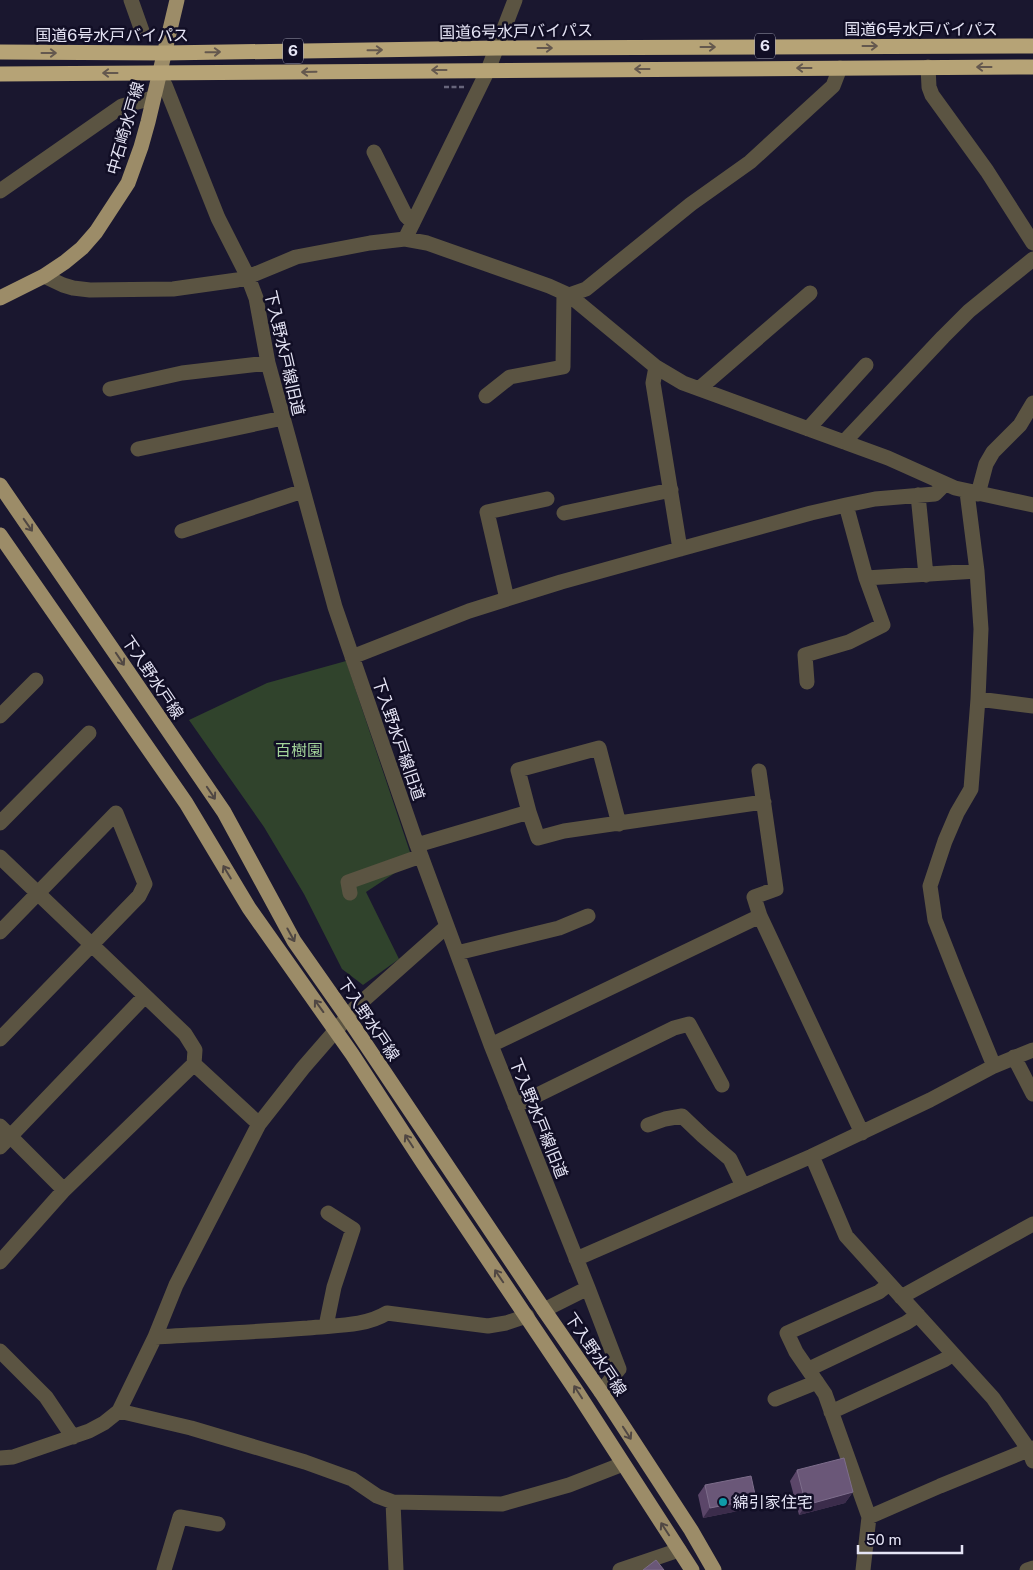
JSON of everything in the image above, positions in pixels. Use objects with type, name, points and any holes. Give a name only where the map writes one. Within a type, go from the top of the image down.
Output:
[{"type":"highway","name":"国道6号水戸バイパス","points":[[0,52],[164,53],[497,48],[1033,46]]},
{"type":"highway","name":"6","points":[[0,74],[162,79],[488,70],[1033,66]]},
{"type":"main road","name":"中石崎水戸線","points":[[0,298],[44,276],[82,248],[96,232],[128,183],[141,147],[153,98],[162,79],[164,53],[177,0]]},
{"type":"main road","name":"下入野水戸線","points":[[0,485],[224,812],[294,941],[601,1392],[714,1570]]},
{"type":"main road","name":"下入野水戸線","points":[[0,535],[186,803],[249,908],[337,1031],[428,1171],[578,1392],[692,1570]]},
{"type":"street","points":[[132,0],[142,31]]},
{"type":"street","points":[[405,239],[488,70],[515,0]]},
{"type":"street","points":[[928,67],[929,87],[932,94],[987,171],[1033,243]]},
{"type":"street","points":[[567,294],[586,289],[691,204],[750,162],[833,86],[840,68]]},
{"type":"street","name":"下入野水戸線旧道","points":[[162,79],[218,218],[248,277],[257,302],[268,362],[335,607],[456,953],[619,1370],[601,1392]]},
{"type":"street","points":[[0,191],[122,106],[153,98]]},
{"type":"street","points":[[374,152],[406,216],[413,223]]},
{"type":"street","points":[[44,276],[63,285],[90,290],[173,289],[248,277],[296,257],[370,243],[405,239],[427,243],[567,294],[656,367],[683,383],[888,458],[945,484],[972,493],[1033,505]]},
{"type":"street","points":[[844,442],[969,311],[1033,259]]},
{"type":"street","points":[[700,388],[810,293]]},
{"type":"street","points":[[486,396],[510,378],[563,367],[567,294]]},
{"type":"street","points":[[110,389],[182,373],[268,362]]},
{"type":"street","points":[[808,429],[866,365]]},
{"type":"street","points":[[656,367],[653,383],[680,549]]},
{"type":"street","points":[[994,1066],[956,976],[935,920],[930,886],[944,841],[970,789],[978,699],[981,628],[972,493],[993,452],[1020,425],[1033,403]]},
{"type":"street","points":[[138,449],[283,418]]},
{"type":"street","points":[[352,657],[469,610],[506,599],[811,513],[875,499],[936,494],[945,484]]},
{"type":"street","points":[[564,513],[671,490]]},
{"type":"street","points":[[182,531],[303,491]]},
{"type":"street","points":[[918,495],[926,575]]},
{"type":"street","points":[[506,599],[487,512],[547,499]]},
{"type":"street","points":[[807,682],[805,655],[849,642],[883,625],[866,578],[846,505]]},
{"type":"street","points":[[866,578],[977,571]]},
{"type":"street","points":[[0,716],[36,680]]},
{"type":"street","points":[[978,699],[1033,706]]},
{"type":"street","points":[[0,823],[89,733]]},
{"type":"street","points":[[619,824],[599,748],[518,770],[538,838],[564,832],[619,824],[764,802]]},
{"type":"street","points":[[759,771],[776,889],[754,896],[760,916],[862,1133]]},
{"type":"street","points":[[350,893],[348,882],[419,850],[529,812]]},
{"type":"street","points":[[0,932],[116,814],[145,884],[139,896],[0,1038]]},
{"type":"street","points":[[0,857],[185,1034],[195,1050],[194,1064],[64,1190],[0,1262]]},
{"type":"street","points":[[456,953],[559,928],[588,916]]},
{"type":"street","points":[[491,1045],[760,916]]},
{"type":"street","points":[[0,1458],[13,1457],[89,1432],[119,1411],[155,1337],[176,1285],[259,1124],[303,1068],[356,1007],[446,926]]},
{"type":"street","points":[[64,1190],[3,1136],[145,996]]},
{"type":"street","points":[[515,1106],[674,1028],[689,1024],[722,1085]]},
{"type":"street","points":[[576,1259],[812,1156],[930,1100],[994,1066],[1033,1050]]},
{"type":"street","points":[[1014,1057],[1033,1094]]},
{"type":"street","points":[[194,1064],[259,1124]]},
{"type":"street","points":[[648,1125],[682,1116],[702,1136],[730,1159],[743,1186]]},
{"type":"street","points":[[812,1156],[846,1236],[992,1398],[1032,1453],[940,1486],[869,1517]]},
{"type":"street","points":[[326,1326],[334,1287],[353,1229],[328,1213]]},
{"type":"street","points":[[901,1297],[1033,1224]]},
{"type":"street","points":[[863,1570],[869,1517],[824,1394],[796,1352],[787,1333],[879,1292],[889,1284]]},
{"type":"street","points":[[544,1310],[588,1288]]},
{"type":"street","points":[[155,1337],[356,1324],[378,1318],[387,1313],[488,1326],[506,1323],[527,1316]]},
{"type":"street","points":[[775,1399],[918,1315]]},
{"type":"street","points":[[0,1351],[46,1397],[73,1437]]},
{"type":"street","points":[[831,1412],[944,1360],[953,1354]]},
{"type":"street","points":[[119,1411],[191,1428],[305,1462],[352,1479],[377,1496],[394,1502],[502,1504],[570,1486],[623,1464]]},
{"type":"street","points":[[394,1502],[396,1570]]},
{"type":"street","points":[[164,1570],[180,1517],[218,1524]]},
{"type":"street","points":[[620,1570],[679,1550]]},
{"type":"street","points":[[1027,1570],[1033,1568]]},
{"type":"path","points":[[444,87],[467,88]]},
{"type":"green space","name":"百樹園","points":[[346,661],[413,861],[366,892],[399,959],[363,985],[342,969],[304,894],[264,827],[189,720],[267,683]]},
{"type":"building","points":[[844,1458],[853,1492],[806,1505],[797,1470]]},
{"type":"building","points":[[751,1476],[756,1499],[710,1508],[705,1485]]},
{"type":"building","points":[[656,1560],[664,1570],[643,1570]]},
{"type":"place","name":"綿引家住宅","points":[[723,1502]]}]
